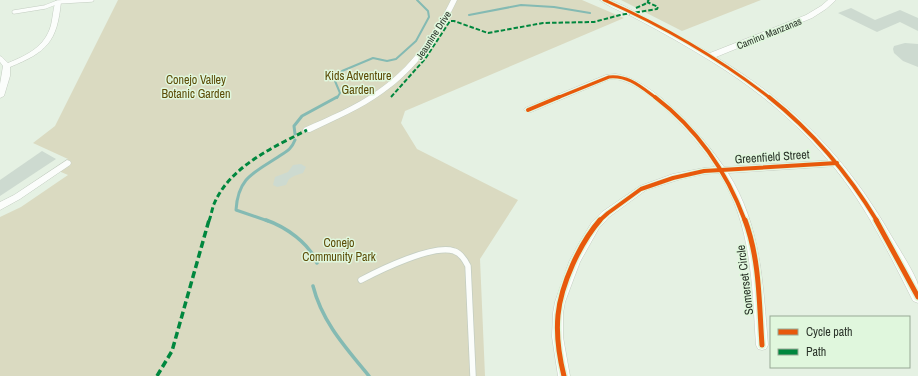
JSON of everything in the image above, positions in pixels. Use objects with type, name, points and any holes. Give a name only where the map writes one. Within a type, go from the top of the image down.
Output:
[{"type":"street","name":"Jeaunine Drive","points":[[307,130],[360,105],[388,87],[404,74],[422,53],[454,0]]},
{"type":"street","points":[[604,0],[630,12],[710,56],[757,87],[785,110],[837,163],[864,200],[881,227],[918,297]]},
{"type":"street","name":"Camino Manzanas","points":[[710,56],[749,42],[812,15],[825,8],[832,0]]},
{"type":"street","points":[[7,66],[31,56],[43,47],[56,22],[58,2]]},
{"type":"street","points":[[0,58],[7,66],[6,76],[0,96]]},
{"type":"street","name":"Somerset Circle","points":[[528,110],[609,77],[624,77],[634,82],[667,106],[687,125],[703,142],[723,170],[740,207],[751,238],[757,274],[762,345]]},
{"type":"street","points":[[0,206],[17,197],[67,163]]},
{"type":"street","name":"Greenfield Street","points":[[564,376],[558,342],[558,311],[566,282],[574,265],[603,217],[641,189],[666,179],[686,174],[723,170],[837,163]]},
{"type":"lane","points":[[14,12],[45,7],[58,2],[92,0]]},
{"type":"lane","points":[[361,280],[378,271],[430,252],[452,250],[460,253],[465,258],[468,266],[474,376]]},
{"type":"green space","points":[[118,0],[582,0],[624,18],[405,111],[401,123],[417,149],[518,200],[480,259],[485,376],[0,376],[0,217],[21,207],[68,175],[54,169],[68,159],[33,143],[55,126]]},
{"type":"green space","points":[[621,0],[761,0],[682,31]]},
{"type":"building","points":[[851,8],[875,20],[900,10],[918,18],[918,31],[900,22],[877,32],[838,13]]},
{"type":"building","points":[[905,43],[918,44],[918,67],[903,61],[894,53],[894,46]]},
{"type":"building","points":[[42,151],[56,159],[0,196],[0,180]]},
{"type":"building","points":[[301,164],[306,167],[303,173],[289,179],[286,185],[277,187],[273,185],[275,177],[288,172],[293,165]]},
{"type":"waterway","points":[[337,98],[340,93],[335,81],[342,71],[373,58],[387,61],[396,59],[416,41],[429,17],[428,11],[417,0]]},
{"type":"waterway","points":[[469,15],[521,5],[554,7],[590,13]]},
{"type":"waterway","points":[[295,134],[294,126],[302,116],[337,97]]},
{"type":"waterway","points":[[268,221],[236,210],[237,199],[240,190],[248,178],[254,172],[288,150],[295,140]]},
{"type":"waterway","points":[[266,220],[289,231],[303,242],[317,263]]},
{"type":"waterway","points":[[313,286],[322,311],[329,323],[344,345],[369,376]]},
{"type":"marked path","points":[[636,8],[645,4],[649,0]]},
{"type":"marked path","points":[[391,97],[425,59],[450,21],[454,21],[488,33],[543,23],[594,22],[620,15],[657,9],[658,7],[647,2]]},
{"type":"marked path","points":[[157,376],[172,351],[214,204],[219,195],[233,177],[252,161],[274,147],[307,130]]},
{"type":"cycle path","points":[[604,0],[648,22],[719,62],[762,92],[801,125],[820,143],[837,163],[871,211],[918,297]]},
{"type":"cycle path","points":[[528,110],[609,77],[623,77],[635,83],[657,99],[696,135],[712,155],[726,177],[746,224],[753,250],[757,276],[762,345]]},
{"type":"cycle path","points":[[564,376],[559,352],[557,321],[560,302],[574,262],[581,248],[588,236],[603,217],[643,188],[658,182],[681,176],[704,171],[837,163]]},
{"type":"park label","name":"Kids Adventure Garden","points":[[358,83]]},
{"type":"park label","name":"Conejo Valley Botanic Garden","points":[[196,87]]},
{"type":"park label","name":"Conejo Community Park","points":[[339,250]]}]
